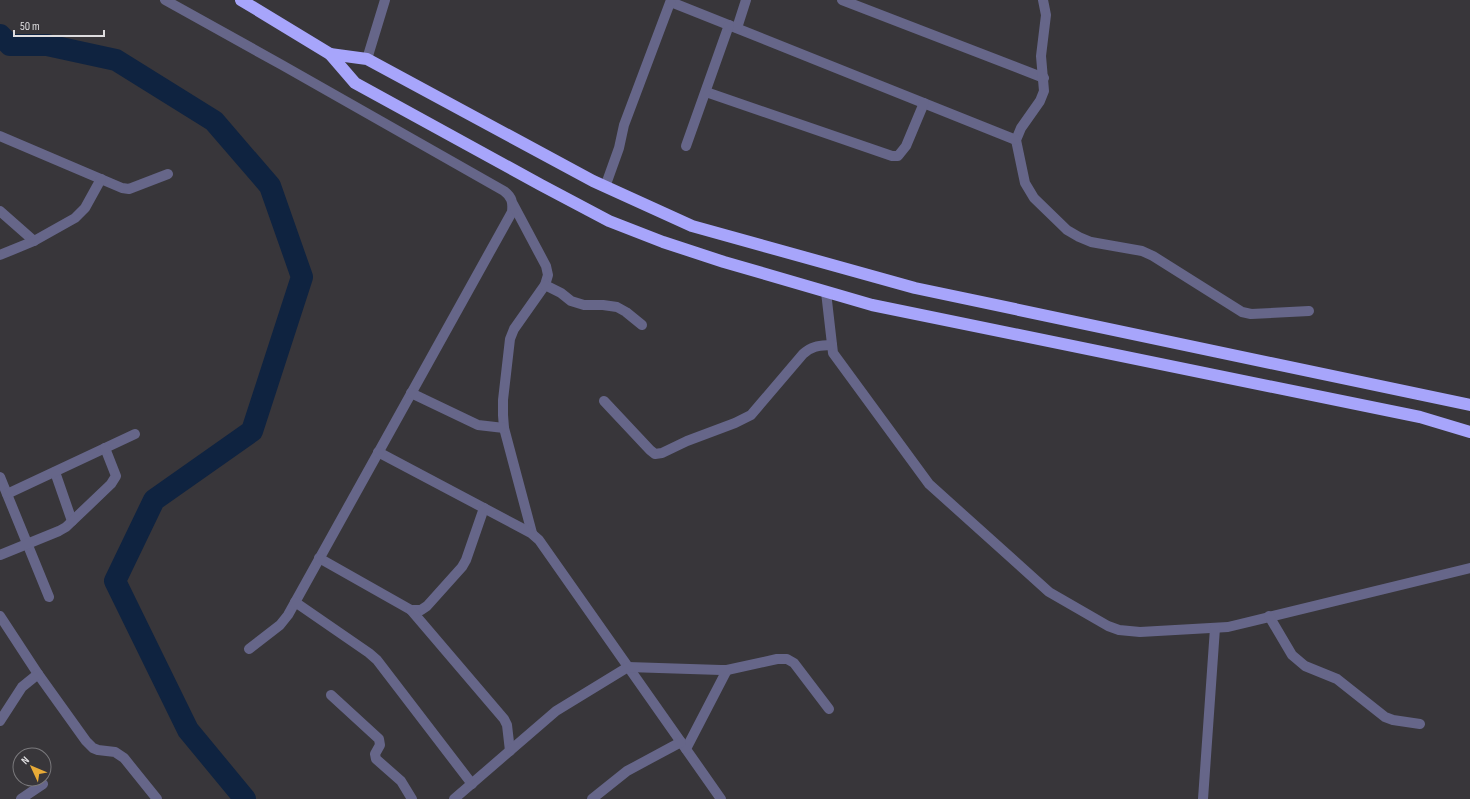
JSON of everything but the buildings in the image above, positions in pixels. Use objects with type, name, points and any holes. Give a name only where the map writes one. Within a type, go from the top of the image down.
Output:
[{"type":"highway","points":[[241,0],[330,54],[355,83],[540,186],[609,221],[664,242],[724,262],[826,292],[910,314],[1420,418],[1470,432]]},
{"type":"highway","points":[[330,54],[367,59],[605,187],[692,226],[915,288],[1470,405]]},
{"type":"street","points":[[165,0],[282,64],[504,191],[511,197],[513,204],[546,266],[548,275],[545,285],[514,329],[510,339],[503,400],[504,428],[532,533]]},
{"type":"street","points":[[367,59],[385,0]]},
{"type":"street","points":[[686,146],[733,26],[746,0]]},
{"type":"street","points":[[842,0],[1044,78]]},
{"type":"street","points":[[1043,0],[1046,15],[1041,56],[1044,78],[1043,96],[1021,128],[1016,140],[1025,183],[1034,198],[1067,230],[1079,237],[1091,242],[1142,251],[1153,256],[1242,312],[1251,314],[1310,311]]},
{"type":"street","points":[[605,187],[619,148],[624,125],[671,1],[1016,140]]},
{"type":"street","points":[[706,92],[892,156],[898,156],[906,146],[924,103]]},
{"type":"street","points":[[0,136],[122,188],[129,189],[168,174]]},
{"type":"street","points":[[0,256],[34,241],[75,218],[80,214],[101,179]]},
{"type":"street","points":[[249,649],[280,625],[295,602],[512,212],[513,204]]},
{"type":"street","points":[[0,211],[34,241]]},
{"type":"street","points":[[545,285],[561,293],[572,301],[584,305],[617,307],[626,312],[642,325]]},
{"type":"street","points":[[826,292],[833,353],[928,484],[1049,592],[1108,626],[1119,630],[1140,632],[1228,627],[1470,568]]},
{"type":"street","points":[[604,401],[650,450],[655,454],[662,453],[687,441],[735,423],[751,414],[806,351],[816,346],[832,345]]},
{"type":"street","points":[[411,393],[478,424],[504,428]]},
{"type":"street","points":[[7,494],[135,434]]},
{"type":"street","points":[[0,556],[27,543],[59,532],[111,484],[116,476],[105,448]]},
{"type":"street","points":[[378,452],[532,533],[539,540],[721,799]]},
{"type":"street","points":[[55,472],[72,521]]},
{"type":"street","points":[[0,478],[49,597]]},
{"type":"street","points":[[411,610],[421,610],[427,606],[462,567],[466,560],[484,508]]},
{"type":"street","points":[[319,558],[411,610],[504,719],[507,725],[510,751]]},
{"type":"street","points":[[295,602],[370,653],[377,660],[472,784]]},
{"type":"street","points":[[1269,616],[1292,655],[1305,666],[1336,679],[1385,717],[1393,720],[1420,724]]},
{"type":"street","points":[[1,621],[86,741],[93,748],[115,752],[124,758],[157,799]]},
{"type":"street","points":[[1203,799],[1215,628]]},
{"type":"street","points":[[454,799],[556,711],[628,667],[727,670],[777,659],[787,659],[794,663],[829,709]]},
{"type":"street","points":[[592,799],[626,771],[683,745],[727,670]]},
{"type":"street","points":[[0,721],[22,687],[38,674]]},
{"type":"street","points":[[331,695],[379,739],[380,745],[374,754],[376,759],[397,777],[412,799]]},
{"type":"street","points":[[21,799],[39,787]]},
{"type":"waterway","points":[[0,35],[10,45],[47,45],[116,60],[214,121],[270,186],[302,277],[252,431],[154,500],[115,581],[188,730],[245,799]]}]
